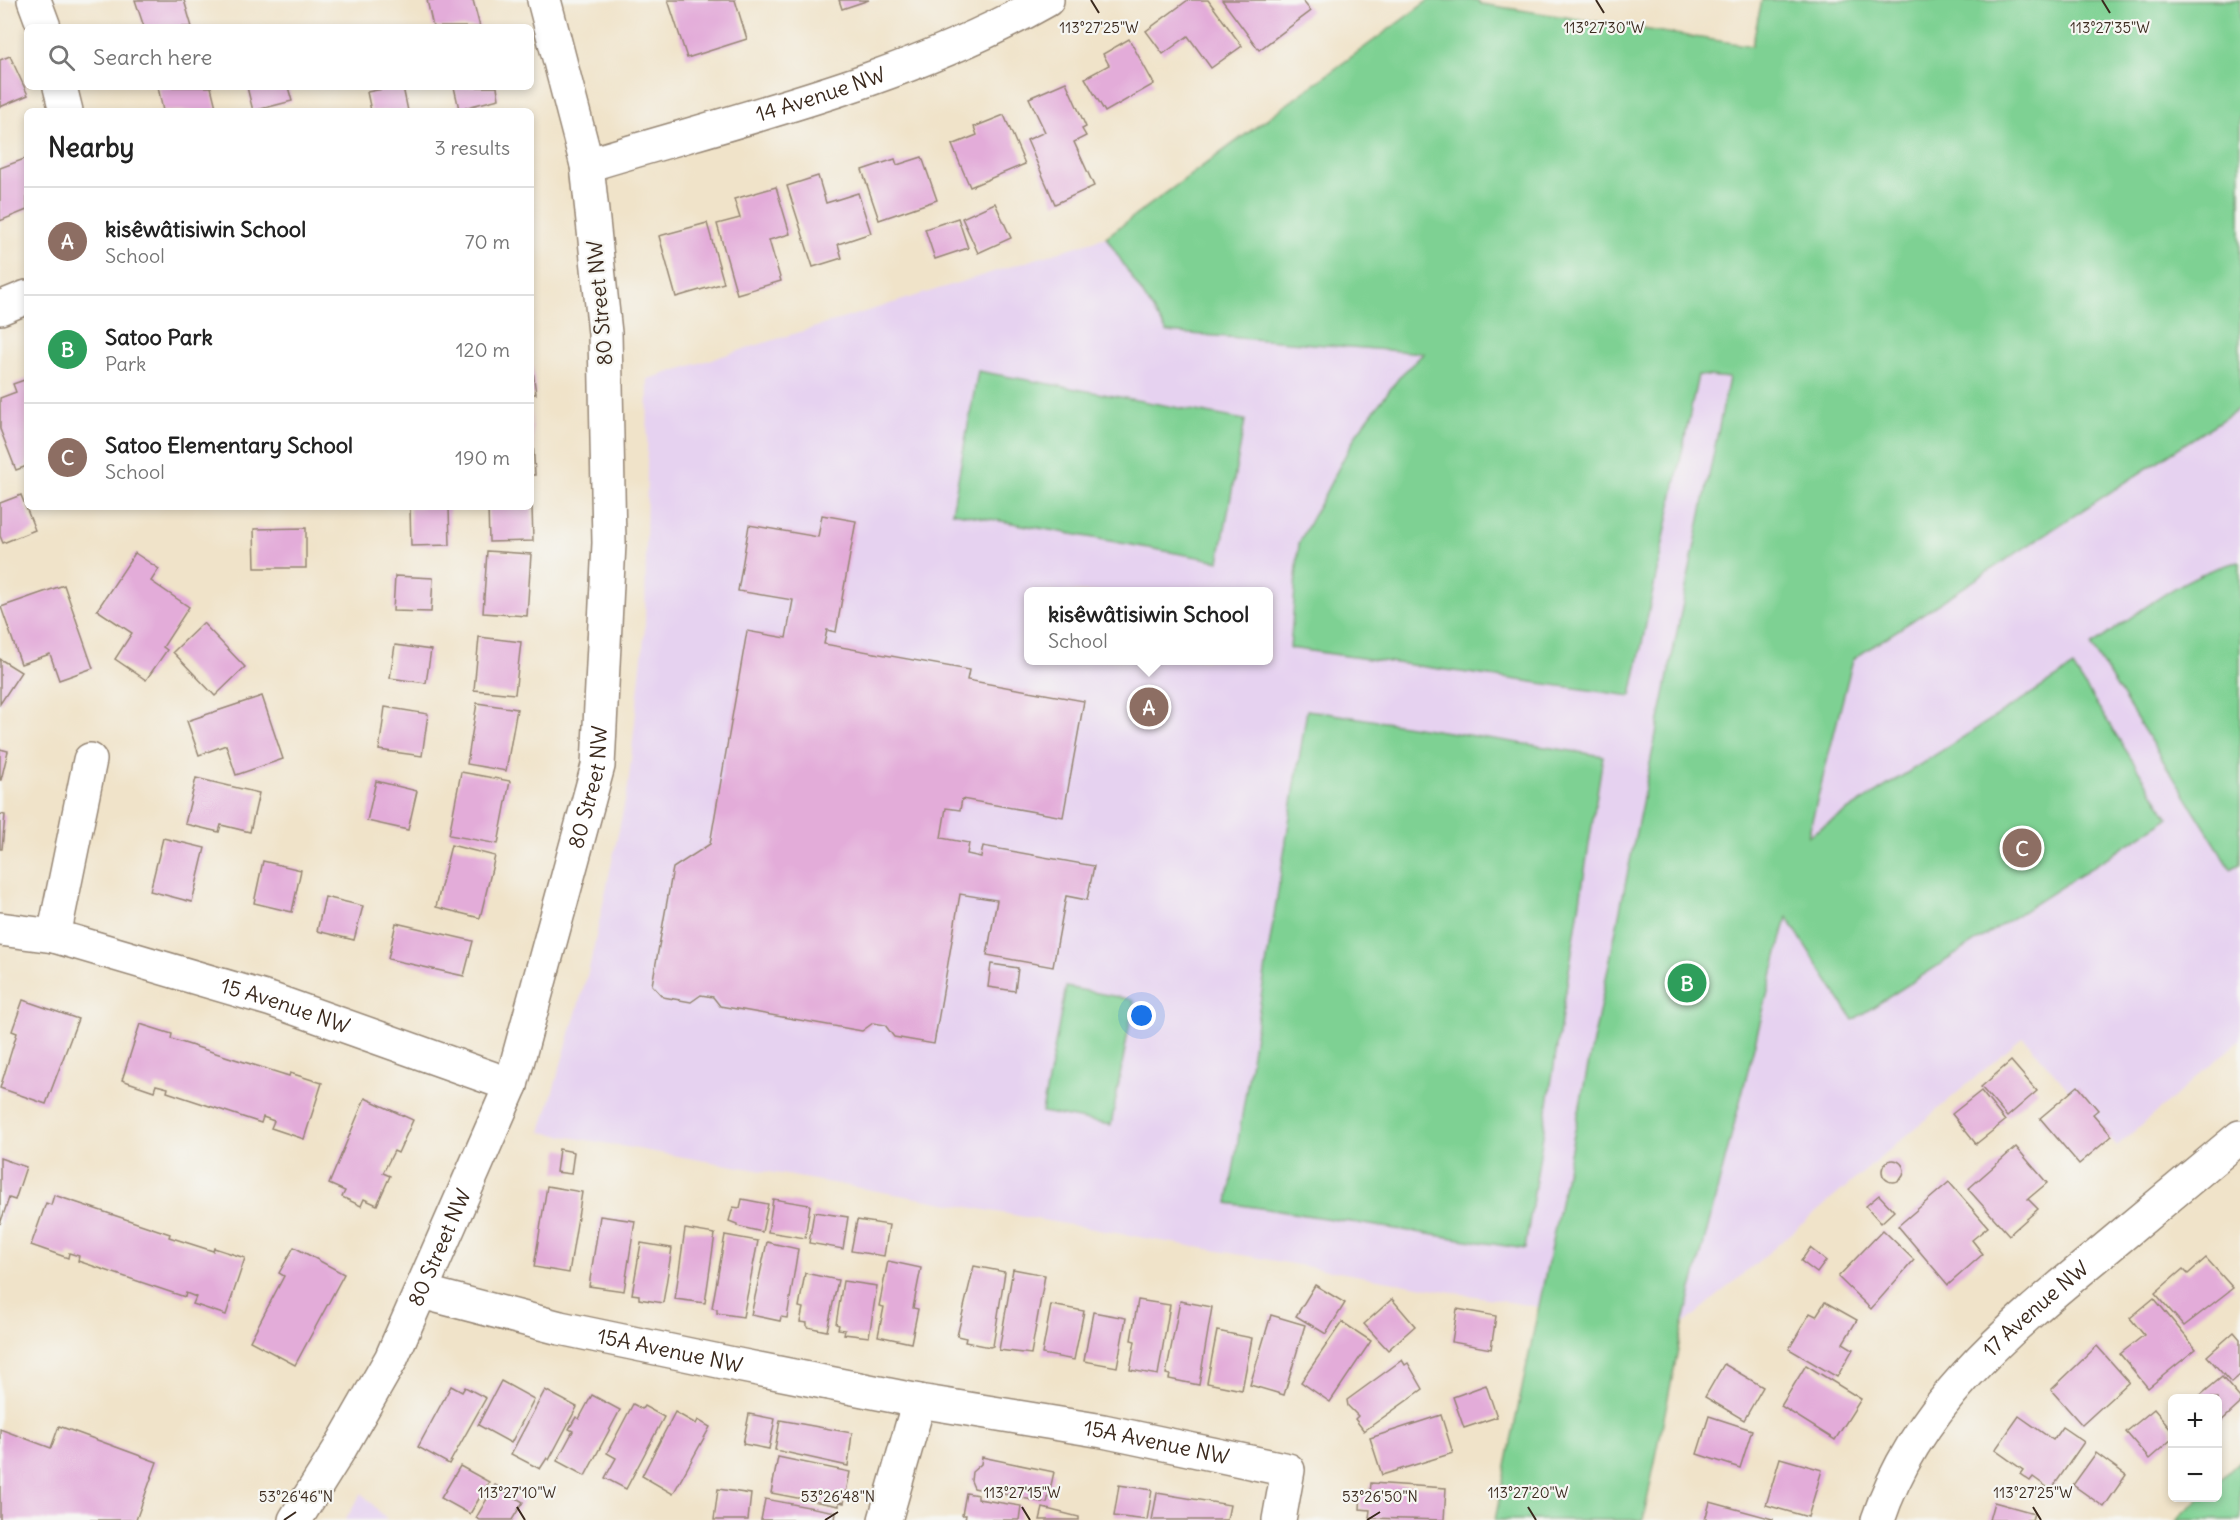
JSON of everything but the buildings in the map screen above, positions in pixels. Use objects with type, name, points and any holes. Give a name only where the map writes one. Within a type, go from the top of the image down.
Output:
[{"type":"street","points":[[34,0],[43,24]]},
{"type":"street","name":"80 Street NW","points":[[295,1520],[367,1404],[422,1292],[512,1085],[598,766],[609,543],[605,333],[587,165],[544,0]]},
{"type":"street","name":"14 Avenue NW","points":[[587,165],[820,94],[914,62],[992,29],[1047,0]]},
{"type":"street","points":[[61,90],[65,108]]},
{"type":"street","points":[[0,308],[24,298]]},
{"type":"street","points":[[54,936],[90,760]]},
{"type":"street","name":"15 Avenue NW","points":[[0,929],[54,936],[272,1000],[512,1085]]},
{"type":"street","name":"17 Avenue NW","points":[[1878,1520],[1890,1488],[1915,1441],[1953,1388],[1989,1349],[2027,1313],[2240,1137]]},
{"type":"street","name":"15A Avenue NW","points":[[422,1292],[560,1328],[919,1401],[1103,1431],[1288,1470],[1279,1520]]},
{"type":"street","points":[[885,1520],[919,1401]]},
{"type":"shaded area","points":[[1106,237],[1167,332],[1729,378],[1538,1307],[541,1132],[589,969],[628,787],[645,628],[648,379]]},
{"type":"shaded area","points":[[2240,408],[2240,1040],[2117,1146],[2023,1037],[1683,1325],[1853,659]]},
{"type":"shaded area","points":[[362,1493],[387,1520],[345,1520]]},
{"type":"green space","points":[[1429,0],[1477,0],[1481,4],[1752,46],[1762,0],[2240,0],[2240,408],[1853,659],[1808,836],[2073,667],[2169,818],[1853,1020],[1787,917],[1683,1325],[1643,1520],[1495,1520],[1729,378],[1698,375],[1631,696],[1290,648],[1299,543],[1357,433],[1401,375],[1424,353],[1167,332],[1106,237]]},
{"type":"green space","points":[[978,371],[1245,420],[1219,561],[952,512]]},
{"type":"green space","points":[[2240,562],[2240,864],[2231,869],[2091,646],[2181,584],[2201,574]]},
{"type":"green space","points":[[1307,710],[1603,756],[1525,1249],[1228,1203]]},
{"type":"green space","points":[[1066,987],[1134,1000],[1111,1125],[1042,1112]]},
{"type":"green space","points":[[2240,1461],[2240,1520],[2176,1520],[2196,1502],[2222,1502],[2222,1478]]},
{"type":"place","name":"kisêwâtisiwin School","points":[[1149,707]]},
{"type":"place","name":"Satoo Elementary School","points":[[2022,848]]},
{"type":"place","name":"Satoo Park","points":[[1687,983]]}]
